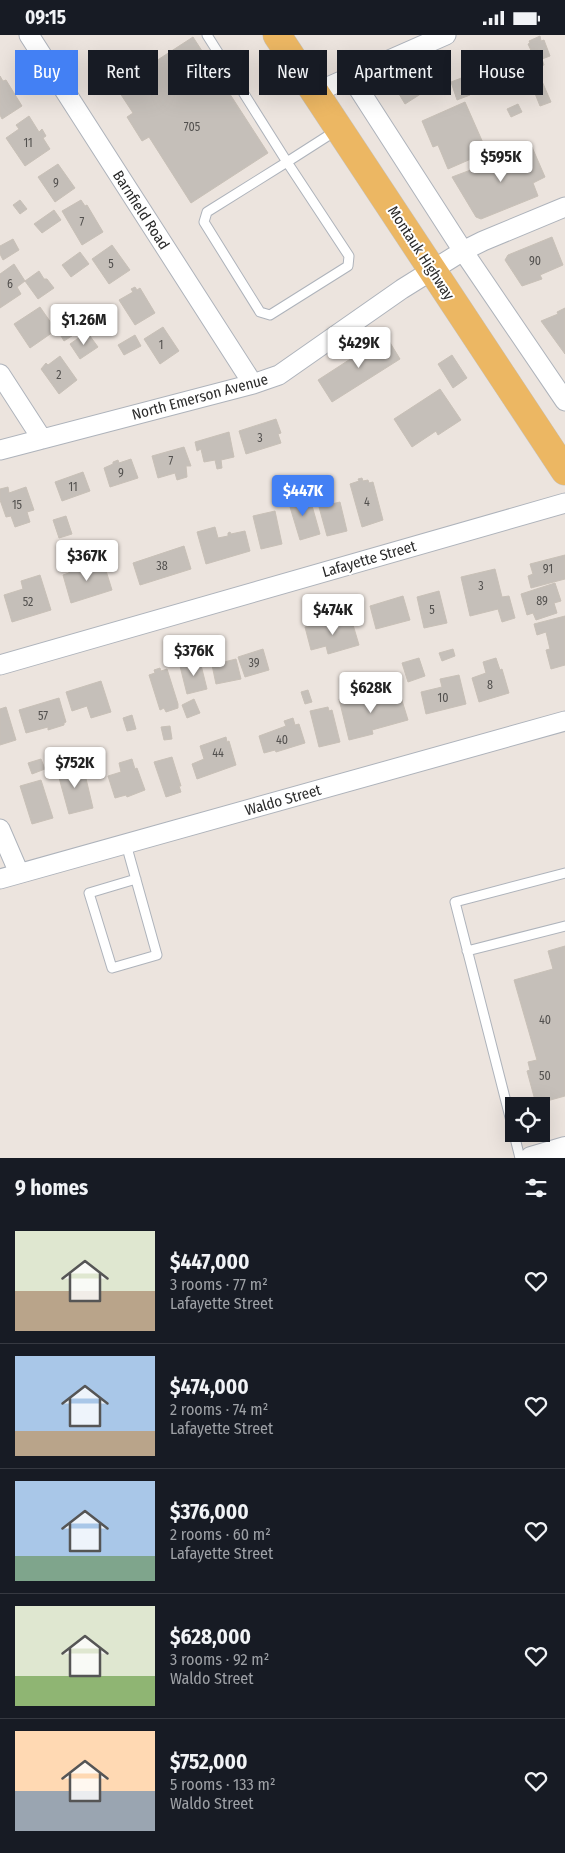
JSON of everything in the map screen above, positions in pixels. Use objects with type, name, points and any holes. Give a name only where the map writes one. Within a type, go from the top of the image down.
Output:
[{"type":"main road","name":"Montauk Highway","points":[[277,35],[287,50]]},
{"type":"main road","name":"Montauk Highway","points":[[315,95],[565,471]]},
{"type":"street","name":"Barnfield Road","points":[[29,35],[253,384]]},
{"type":"street","points":[[412,50],[446,35]]},
{"type":"street","points":[[363,95],[463,251],[565,401]]},
{"type":"street","name":"North Emerson Avenue","points":[[0,450],[253,384],[279,375],[432,270],[463,251],[565,207]]},
{"type":"street","points":[[0,374],[42,439]]},
{"type":"street","name":"Lafayette Street","points":[[0,665],[565,503]]},
{"type":"street","name":"Waldo Street","points":[[0,879],[565,721]]},
{"type":"street","points":[[0,829],[19,873]]},
{"type":"street","points":[[531,1158],[565,1148]]},
{"type":"lane","points":[[207,35],[286,162],[349,256],[348,266],[270,315],[260,312],[204,222],[206,212],[286,162],[339,129]]},
{"type":"lane","points":[[126,844],[136,879],[157,955],[112,968],[88,893],[136,879]]},
{"type":"lane","points":[[505,1098],[455,901],[565,873]]},
{"type":"lane","points":[[467,951],[565,926]]},
{"type":"lane","points":[[516,1142],[520,1158]]},
{"type":"building","points":[[540,36],[541,41],[544,40],[550,56],[543,59],[543,50],[531,50],[528,44],[530,43],[529,41]]},
{"type":"building","points":[[193,37],[201,50],[173,50]]},
{"type":"building","points":[[168,53],[168,95],[230,95],[268,153],[191,203],[149,137],[142,141],[127,117],[133,113],[121,95],[158,95],[158,60]]},
{"type":"building","points":[[0,76],[3,81],[6,80],[22,106],[2,119],[0,115]]},
{"type":"building","points":[[461,78],[461,95],[470,95],[457,100],[451,82]]},
{"type":"building","points":[[543,84],[551,102],[540,106],[536,95],[543,95]]},
{"type":"building","points":[[400,95],[419,95],[405,104]]},
{"type":"building","points":[[465,102],[487,152],[448,169],[438,145],[433,147],[422,121]]},
{"type":"building","points":[[518,104],[522,112],[511,117],[507,109]]},
{"type":"building","points":[[29,116],[39,132],[42,129],[46,136],[43,138],[50,149],[25,166],[6,138],[19,129],[16,125]]},
{"type":"building","points":[[532,147],[545,177],[533,183],[538,196],[481,219],[476,217],[452,177]]},
{"type":"building","points":[[58,164],[75,188],[55,202],[38,177]]},
{"type":"building","points":[[20,200],[27,209],[20,214],[13,205]]},
{"type":"building","points":[[81,200],[85,206],[87,205],[103,232],[82,245],[62,211]]},
{"type":"building","points":[[54,210],[61,220],[42,233],[34,224]]},
{"type":"building","points":[[552,237],[563,265],[540,275],[542,279],[522,286],[505,260],[508,255]]},
{"type":"building","points":[[13,239],[19,250],[3,260],[0,254],[0,246]]},
{"type":"building","points":[[112,245],[130,270],[109,284],[92,259]]},
{"type":"building","points":[[80,252],[89,264],[71,277],[62,265]]},
{"type":"building","points":[[14,264],[25,281],[17,287],[21,294],[0,308],[0,274]]},
{"type":"building","points":[[39,271],[44,279],[47,279],[54,288],[38,299],[25,281]]},
{"type":"building","points":[[135,287],[137,290],[140,288],[155,313],[135,325],[119,300],[133,292],[131,289]]},
{"type":"building","points":[[40,307],[56,330],[30,348],[14,324]]},
{"type":"building","points":[[565,308],[565,354],[541,321],[558,314],[557,312]]},
{"type":"building","points":[[74,318],[81,330],[64,341],[57,329]]},
{"type":"building","points":[[163,327],[179,351],[160,364],[144,339]]},
{"type":"building","points":[[87,332],[98,347],[80,359],[70,344]]},
{"type":"building","points":[[135,335],[141,346],[124,355],[118,345]]},
{"type":"building","points":[[386,336],[400,359],[332,402],[318,380]]},
{"type":"building","points":[[452,355],[467,378],[453,388],[438,364]]},
{"type":"building","points":[[60,356],[77,380],[59,394],[41,369],[46,363],[48,365]]},
{"type":"building","points":[[440,389],[461,420],[438,435],[436,431],[412,447],[394,419]]},
{"type":"building","points":[[276,419],[281,433],[278,434],[281,443],[246,454],[239,431]]},
{"type":"building","points":[[229,432],[234,457],[221,460],[222,468],[217,469],[215,460],[204,462],[201,449],[197,451],[195,442]]},
{"type":"building","points":[[184,447],[191,466],[186,466],[187,477],[177,480],[175,473],[158,478],[152,456]]},
{"type":"building","points":[[131,459],[138,478],[110,487],[104,468],[118,460],[119,463]]},
{"type":"building","points":[[83,472],[90,491],[62,501],[55,482]]},
{"type":"building","points":[[362,478],[363,481],[373,482],[383,520],[362,527],[350,484]]},
{"type":"building","points":[[284,482],[287,494],[280,496],[276,484]]},
{"type":"building","points":[[8,487],[9,493],[26,487],[34,510],[27,512],[30,522],[15,527],[11,516],[6,517],[0,500],[0,489]]},
{"type":"building","points":[[299,492],[303,505],[311,502],[320,534],[300,540],[287,497]]},
{"type":"building","points":[[340,502],[347,531],[327,536],[319,507]]},
{"type":"building","points":[[275,511],[282,544],[261,549],[253,516]]},
{"type":"building","points":[[66,516],[72,534],[59,538],[53,520]]},
{"type":"building","points":[[215,527],[218,538],[228,536],[230,532],[231,534],[245,531],[250,551],[206,564],[197,532]]},
{"type":"building","points":[[184,546],[191,569],[140,585],[133,563]]},
{"type":"building","points":[[565,555],[565,579],[531,588],[528,576],[533,574],[530,564]]},
{"type":"building","points":[[103,561],[112,590],[71,603],[63,575],[69,573],[69,571]]},
{"type":"building","points":[[495,569],[502,597],[509,596],[515,618],[502,622],[498,609],[470,616],[461,577]]},
{"type":"building","points":[[40,575],[51,610],[12,622],[4,595],[23,589],[21,581]]},
{"type":"building","points":[[555,583],[561,601],[554,603],[557,613],[536,620],[533,613],[527,615],[521,594]]},
{"type":"building","points":[[439,591],[447,623],[424,628],[417,597]]},
{"type":"building","points":[[403,596],[410,620],[376,629],[370,606]]},
{"type":"building","points":[[565,616],[565,665],[551,669],[546,650],[550,649],[546,632],[537,635],[534,624]]},
{"type":"building","points":[[351,618],[359,645],[328,654],[326,646],[311,650],[305,627],[322,622],[323,626]]},
{"type":"building","points":[[263,649],[269,670],[245,677],[238,657]]},
{"type":"building","points":[[453,649],[455,656],[442,661],[439,653]]},
{"type":"building","points":[[419,658],[425,676],[408,682],[402,663]]},
{"type":"building","points":[[496,658],[500,670],[502,669],[509,693],[479,702],[472,678],[486,673],[483,662]]},
{"type":"building","points":[[236,659],[241,679],[216,684],[212,665]]},
{"type":"building","points":[[200,661],[207,689],[187,694],[180,666]]},
{"type":"building","points":[[160,668],[161,671],[167,669],[178,704],[178,708],[166,712],[164,708],[160,710],[149,675],[155,673],[154,670]]},
{"type":"building","points":[[459,675],[466,704],[426,714],[421,692],[442,687],[440,679]]},
{"type":"building","points":[[101,681],[111,712],[91,718],[87,706],[72,711],[66,692]]},
{"type":"building","points":[[308,690],[312,702],[305,704],[301,692]]},
{"type":"building","points":[[378,693],[380,700],[400,694],[408,720],[372,730],[373,734],[349,740],[339,699],[345,697],[346,702]]},
{"type":"building","points":[[59,698],[66,722],[64,725],[48,730],[48,727],[26,733],[19,710]]},
{"type":"building","points":[[194,699],[200,713],[187,718],[182,705]]},
{"type":"building","points":[[6,707],[16,740],[0,745],[0,709]]},
{"type":"building","points":[[328,707],[329,711],[332,710],[340,742],[319,747],[310,711]]},
{"type":"building","points":[[132,715],[136,729],[127,731],[123,718]]},
{"type":"building","points":[[293,718],[295,725],[299,724],[305,743],[276,752],[275,750],[264,753],[259,736],[286,726],[284,721]]},
{"type":"building","points":[[170,726],[172,739],[164,740],[161,727]]},
{"type":"building","points":[[226,737],[236,765],[197,779],[192,764],[204,759],[200,746]]},
{"type":"building","points":[[172,757],[181,792],[166,797],[154,762]]},
{"type":"building","points":[[41,759],[45,769],[32,774],[28,763]]},
{"type":"building","points":[[132,759],[145,790],[127,797],[126,795],[115,798],[108,776],[121,772],[119,763]]},
{"type":"building","points":[[68,766],[69,770],[83,766],[93,808],[69,814],[58,774],[61,773],[58,769]]},
{"type":"building","points":[[41,780],[53,818],[32,824],[20,786]]},
{"type":"building","points":[[565,946],[565,1096],[550,1100],[550,1097],[534,1097],[527,1071],[530,1070],[528,1062],[537,1060],[514,980],[553,969],[548,951]]}]
